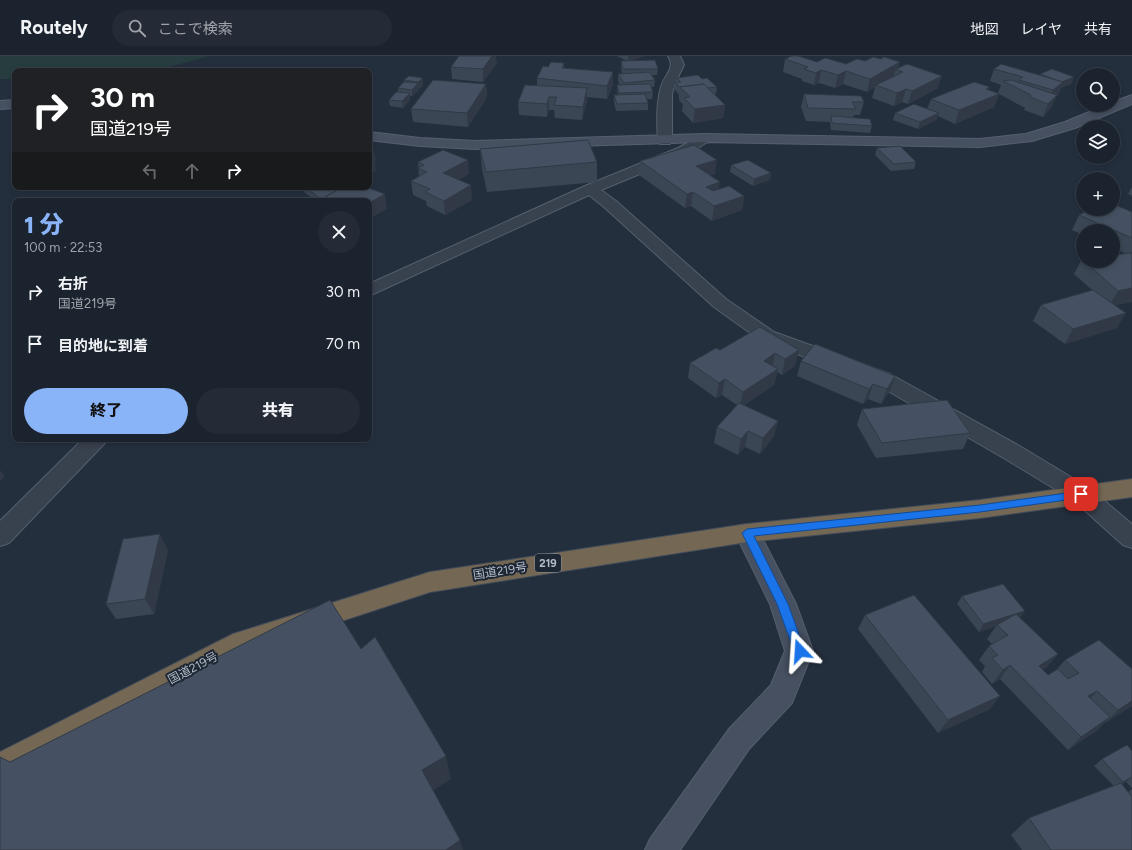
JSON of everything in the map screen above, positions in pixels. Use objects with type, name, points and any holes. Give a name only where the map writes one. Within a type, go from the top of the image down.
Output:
[{"type":"highway","name":"国道219号","points":[[0,768],[242,642],[430,582],[747,533],[980,508],[1132,488]]},
{"type":"street","points":[[665,140],[663,115],[667,86],[678,70],[677,60],[674,56]]},
{"type":"street","points":[[372,136],[420,142],[475,144],[704,138],[807,139],[904,143],[980,143],[1027,138],[1070,125],[1132,99]]},
{"type":"street","points":[[0,105],[12,104]]},
{"type":"street","points":[[372,290],[590,189],[683,151],[704,138]]},
{"type":"street","points":[[590,189],[610,204],[720,303],[767,336],[883,379],[1015,454],[1081,494],[1132,538]]},
{"type":"street","points":[[0,536],[93,442]]},
{"type":"street","points":[[661,850],[739,739],[782,694],[800,651],[783,604],[747,533]]},
{"type":"green space","points":[[0,56],[209,56],[166,68],[12,68],[12,79],[0,79]]},
{"type":"building","points":[[459,56],[492,56],[483,69],[451,67]]},
{"type":"building","points":[[792,56],[798,56],[817,62],[825,58],[846,64],[857,59],[865,61],[873,57],[881,59],[884,57],[900,62],[870,79],[846,71],[838,75],[821,70],[816,73],[804,69],[808,67],[785,59]]},
{"type":"building","points":[[655,60],[658,69],[623,69],[621,61]]},
{"type":"building","points":[[551,62],[564,63],[562,68],[613,72],[607,86],[537,78],[543,66],[548,67]]},
{"type":"building","points":[[907,64],[942,76],[912,91],[906,89],[897,93],[876,85],[903,72],[896,69]]},
{"type":"building","points":[[1001,64],[1063,82],[1053,90],[1019,80],[1023,77],[994,69]]},
{"type":"building","points":[[1052,69],[1074,77],[1062,82],[1040,74]]},
{"type":"building","points":[[649,72],[655,80],[624,83],[618,74]]},
{"type":"building","points":[[698,75],[702,79],[707,78],[717,87],[707,88],[704,84],[680,88],[675,82],[681,82],[677,78]]},
{"type":"building","points":[[409,76],[423,78],[418,82],[404,80]]},
{"type":"building","points":[[433,80],[486,84],[467,113],[411,109]]},
{"type":"building","points":[[1011,80],[1057,95],[1048,104],[1030,97],[1031,95],[1003,81]]},
{"type":"building","points":[[404,82],[418,83],[412,90],[398,88]]},
{"type":"building","points":[[974,82],[990,87],[986,89],[999,94],[959,110],[931,99]]},
{"type":"building","points":[[650,84],[653,92],[619,93],[617,85]]},
{"type":"building","points":[[704,84],[725,105],[695,109],[684,98],[690,97],[680,87]]},
{"type":"building","points":[[525,85],[587,88],[583,107],[554,105],[557,97],[549,97],[547,104],[518,102]]},
{"type":"building","points":[[396,92],[410,93],[402,101],[389,100]]},
{"type":"building","points":[[645,94],[648,103],[617,104],[614,95]]},
{"type":"building","points":[[804,94],[861,96],[864,102],[852,102],[856,109],[808,108]]},
{"type":"building","points":[[914,104],[939,113],[920,122],[895,113]]},
{"type":"building","points":[[831,116],[870,119],[872,126],[832,123]]},
{"type":"building","points":[[588,140],[597,162],[486,172],[480,149]]},
{"type":"building","points":[[694,145],[717,160],[696,166],[720,182],[706,187],[713,191],[729,186],[744,196],[714,206],[693,192],[687,194],[640,161]]},
{"type":"building","points":[[900,146],[916,162],[894,164],[877,148]]},
{"type":"building","points":[[443,150],[468,160],[443,173],[471,185],[444,201],[425,192],[430,189],[411,181],[427,172],[418,168],[424,165],[418,162]]},
{"type":"building","points":[[748,160],[771,173],[754,179],[731,165]]},
{"type":"building","points":[[372,189],[385,194],[372,201],[372,198],[325,197],[338,190]]},
{"type":"building","points":[[309,190],[338,190],[326,197],[320,198]]},
{"type":"building","points":[[1120,207],[1132,212],[1132,238],[1120,233],[1120,224],[1100,224],[1081,216],[1120,216]]},
{"type":"building","points":[[1132,253],[1132,288],[1118,291],[1092,268],[1120,268],[1120,254]]},
{"type":"building","points":[[1093,290],[1126,313],[1073,329],[1041,305]]},
{"type":"building","points":[[760,327],[799,350],[785,359],[775,353],[764,361],[778,369],[743,392],[725,379],[719,383],[690,363],[716,348],[720,350]]},
{"type":"building","points":[[815,344],[895,376],[887,389],[873,384],[869,389],[801,361]]},
{"type":"building","points":[[947,400],[970,433],[882,443],[862,409]]},
{"type":"building","points":[[739,403],[778,421],[763,438],[748,431],[741,439],[717,427]]},
{"type":"building","points":[[160,534],[145,599],[106,604],[123,539]]},
{"type":"building","points":[[1003,584],[1025,611],[983,624],[962,596]]},
{"type":"building","points":[[914,595],[1000,696],[948,720],[865,615]]},
{"type":"building","points":[[330,600],[361,649],[375,637],[446,756],[422,770],[460,840],[446,850],[0,850],[0,757],[10,762]]},
{"type":"building","points":[[1016,614],[1058,654],[1039,666],[1048,675],[1058,669],[1068,679],[1079,673],[1065,660],[1099,640],[1132,669],[1132,701],[1118,710],[1097,691],[1088,696],[1110,717],[1081,737],[1010,665],[1003,670],[992,658],[998,655],[989,646],[1008,635],[997,625]]},
{"type":"building","points":[[1127,745],[1132,751],[1132,777],[1123,782],[1102,759]]},
{"type":"building","points":[[1121,783],[1132,797],[1132,850],[1051,850],[1029,818]]},
{"type":"route","points":[[800,651],[783,604],[747,533],[980,508],[1081,494]]}]
